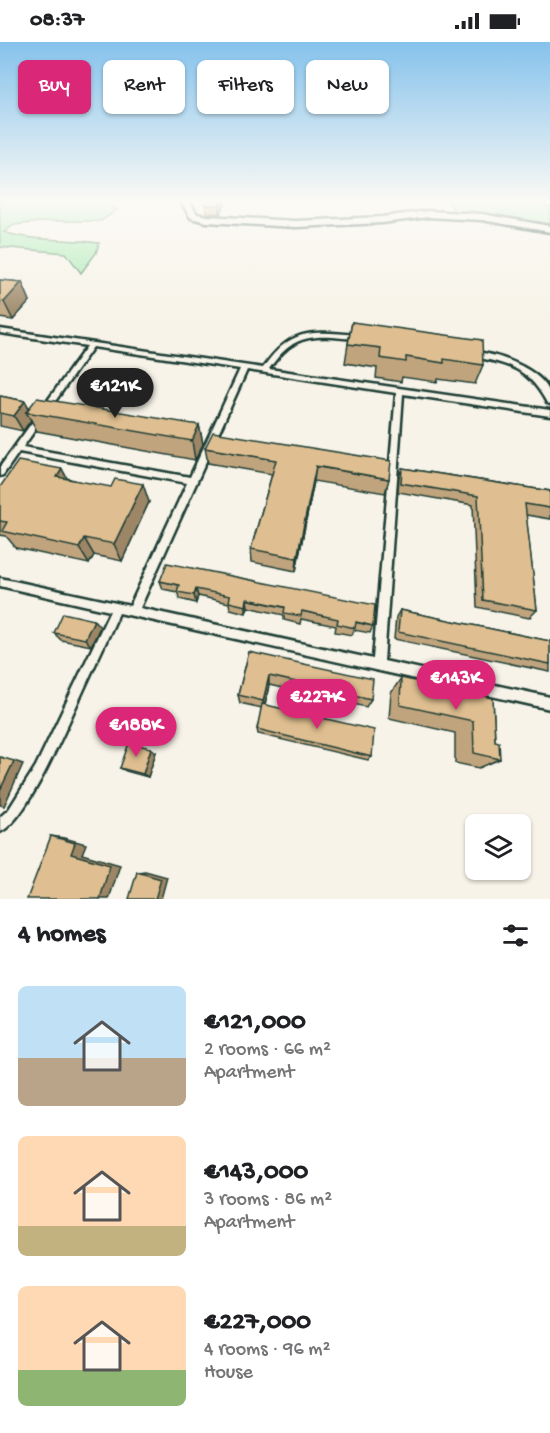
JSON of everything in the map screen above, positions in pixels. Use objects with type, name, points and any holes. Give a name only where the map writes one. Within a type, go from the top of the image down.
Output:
[{"type":"lane","points":[[0,331],[550,413]]},
{"type":"lane","points":[[264,371],[274,354],[290,340],[319,335],[365,338]]},
{"type":"lane","points":[[0,473],[91,345]]},
{"type":"lane","points":[[458,352],[511,362],[537,381],[550,401]]},
{"type":"lane","points":[[133,611],[244,368]]},
{"type":"lane","points":[[378,665],[400,391]]},
{"type":"lane","points":[[17,449],[192,481]]},
{"type":"lane","points":[[0,582],[550,703]]},
{"type":"lane","points":[[0,826],[12,813],[40,770],[117,608]]},
{"type":"green space","points":[[0,241],[99,243],[96,253],[81,273],[66,253],[0,247]]},
{"type":"building","points":[[0,280],[22,282],[4,302],[0,301]]},
{"type":"building","points":[[352,322],[482,340],[483,365],[444,359],[444,363],[406,357],[406,362],[380,358],[381,348],[348,344]]},
{"type":"building","points":[[0,396],[25,401],[14,416],[0,413]]},
{"type":"building","points":[[37,398],[199,425],[192,441],[26,412]]},
{"type":"building","points":[[213,432],[391,461],[389,479],[316,466],[297,558],[251,549],[276,460],[205,448]]},
{"type":"building","points":[[18,461],[62,469],[57,477],[111,487],[115,479],[143,484],[114,544],[84,538],[79,548],[2,531],[7,522],[0,521],[0,487]]},
{"type":"building","points":[[402,468],[550,491],[550,508],[525,504],[537,610],[483,600],[478,496],[401,483]]},
{"type":"building","points":[[167,563],[375,605],[373,626],[356,622],[355,628],[337,624],[338,619],[302,611],[301,616],[284,613],[285,607],[247,599],[246,606],[229,602],[230,596],[196,589],[194,595],[177,592],[179,585],[160,581]]},
{"type":"building","points":[[400,610],[550,641],[550,664],[398,632]]},
{"type":"building","points":[[63,613],[94,620],[85,639],[54,633]]},
{"type":"building","points":[[249,652],[373,679],[371,699],[269,676],[263,701],[238,695]]},
{"type":"building","points":[[401,678],[493,698],[495,741],[499,742],[500,759],[474,753],[473,721],[400,705]]},
{"type":"building","points":[[262,704],[374,730],[372,757],[257,729]]},
{"type":"building","points":[[129,743],[151,748],[143,774],[120,768]]},
{"type":"building","points":[[0,757],[14,761],[0,790]]},
{"type":"building","points":[[51,836],[75,843],[71,854],[110,865],[100,899],[27,899]]},
{"type":"building","points":[[137,872],[161,879],[155,899],[129,899]]}]
